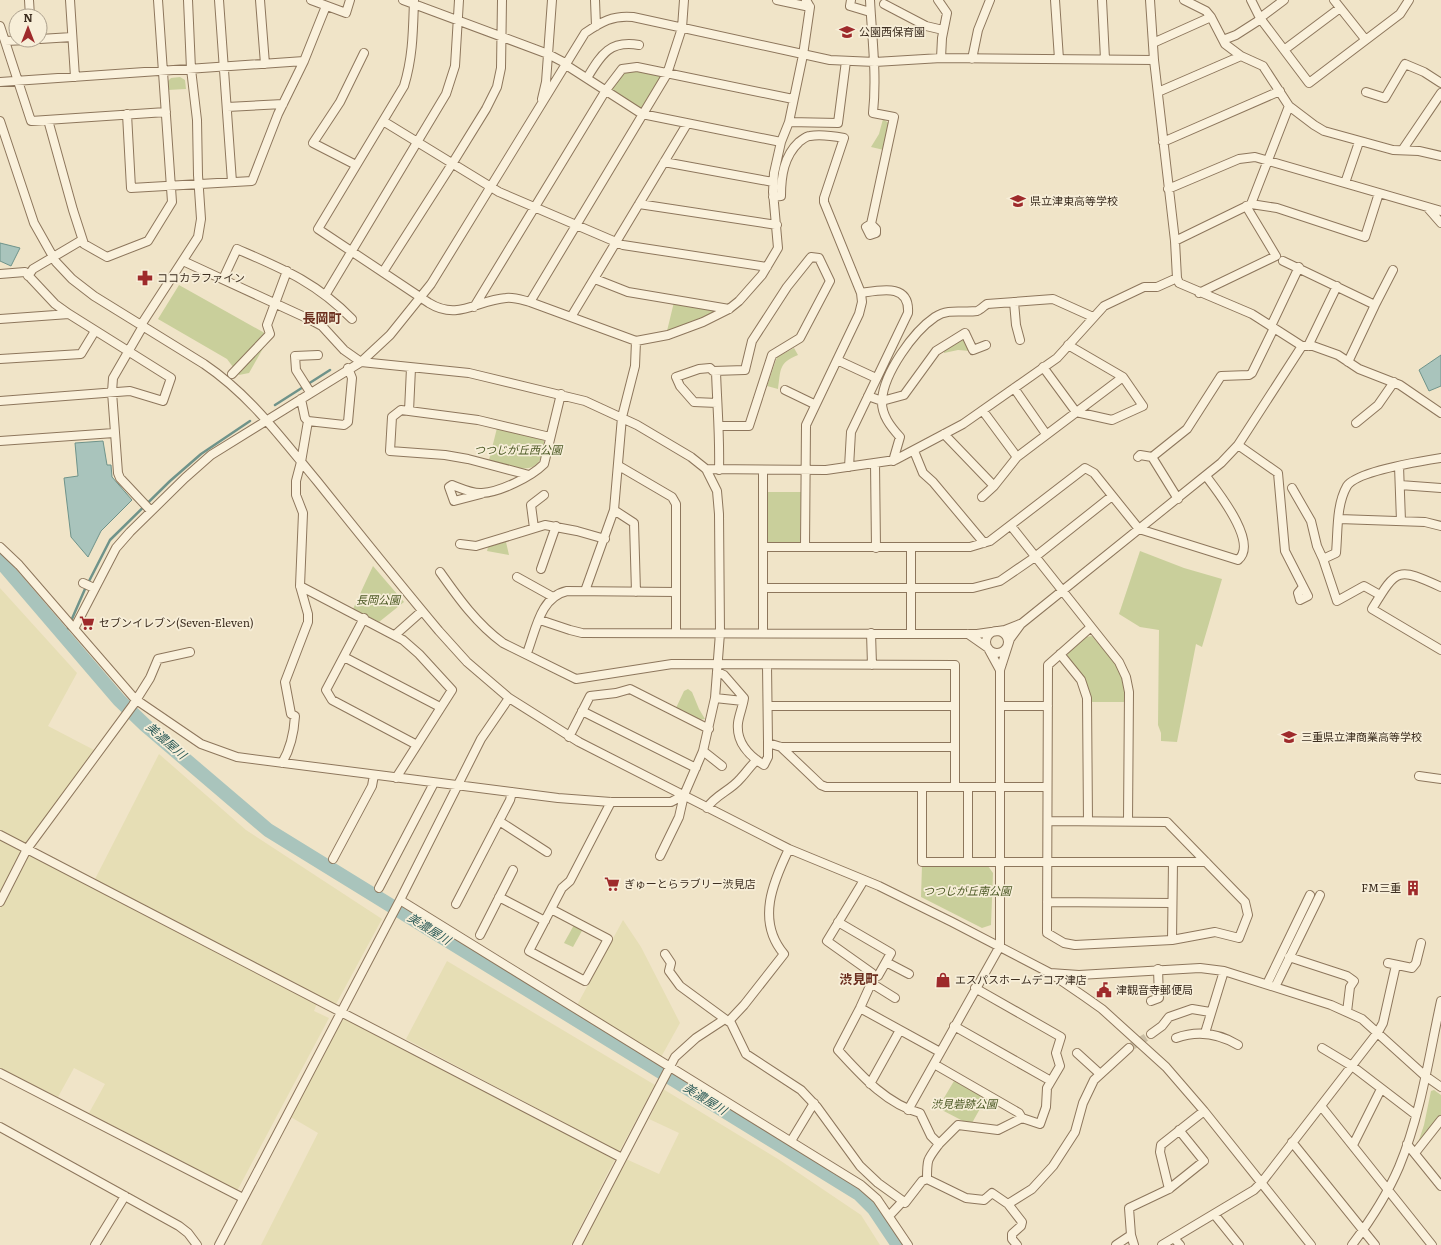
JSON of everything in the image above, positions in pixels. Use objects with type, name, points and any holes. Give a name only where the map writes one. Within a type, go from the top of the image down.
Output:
[{"type":"street","points":[[70,0],[75,77]]},
{"type":"street","points":[[48,120],[84,244],[107,257],[148,241],[172,202],[158,0]]},
{"type":"street","points":[[150,510],[120,478],[118,472],[114,433],[112,392],[113,378],[129,352],[142,325],[183,261],[200,231],[201,219],[197,120],[191,69],[188,0]]},
{"type":"street","points":[[220,0],[232,182]]},
{"type":"street","points":[[260,0],[265,64]]},
{"type":"street","points":[[311,0],[346,13],[350,0]]},
{"type":"street","points":[[403,0],[414,2],[458,21],[548,54],[566,64],[642,114],[781,142]]},
{"type":"street","points":[[326,294],[418,142],[450,85],[456,60],[459,0]]},
{"type":"street","points":[[383,272],[488,106],[497,87],[501,68],[502,0]]},
{"type":"street","points":[[539,108],[546,82],[552,0]]},
{"type":"street","points":[[595,0],[596,26]]},
{"type":"street","points":[[530,302],[666,74],[682,28],[684,0]]},
{"type":"street","points":[[414,2],[410,67],[404,86],[318,230],[421,298],[443,310],[458,310],[474,307],[506,298],[530,302],[636,341],[668,335],[716,317],[730,309],[739,301],[767,267],[778,248],[773,182],[781,142],[789,122],[802,55],[808,4],[776,0]]},
{"type":"street","points":[[851,0],[850,6],[870,12]]},
{"type":"street","points":[[870,0],[875,62],[873,113],[894,118],[871,224]]},
{"type":"street","points":[[938,0],[947,13],[943,30],[942,58]]},
{"type":"street","points":[[972,59],[978,30],[990,0]]},
{"type":"street","points":[[1055,0],[1059,59]]},
{"type":"street","points":[[1102,0],[1105,60]]},
{"type":"street","points":[[1150,0],[1154,60],[1175,241],[1177,278],[1179,284],[1252,314],[1305,346],[1338,355],[1359,369],[1394,382],[1441,413]]},
{"type":"street","points":[[1184,0],[1206,11],[1211,17],[1223,40],[1241,56],[1263,66],[1290,106],[1314,126],[1324,131],[1359,142],[1393,150],[1403,149],[1428,152],[1441,156]]},
{"type":"street","points":[[1251,0],[1261,18],[1309,83],[1365,39],[1400,14],[1409,0]]},
{"type":"street","points":[[1223,40],[1236,35],[1284,0]]},
{"type":"street","points":[[1334,0],[1365,39]]},
{"type":"street","points":[[884,4],[926,26],[943,30]]},
{"type":"street","points":[[127,114],[131,188],[252,181],[283,104],[304,61],[326,6]]},
{"type":"street","points":[[1284,50],[1340,8]]},
{"type":"street","points":[[75,627],[93,588],[116,548],[150,510],[211,456],[301,399],[309,391],[361,362],[390,335],[421,298],[492,187],[585,33],[596,26],[615,17],[624,16],[802,55],[846,61],[875,62],[942,58],[1154,60]]},
{"type":"street","points":[[1153,43],[1211,17]]},
{"type":"street","points":[[0,26],[31,121],[166,112]]},
{"type":"street","points":[[48,38],[72,37]]},
{"type":"street","points":[[587,78],[596,62],[606,51],[619,44],[639,45]]},
{"type":"street","points":[[356,165],[313,143],[340,102],[364,53]]},
{"type":"street","points":[[1158,92],[1241,56]]},
{"type":"street","points":[[0,82],[304,61]]},
{"type":"street","points":[[789,122],[838,123],[846,61]]},
{"type":"street","points":[[1366,92],[1385,98],[1405,64],[1424,72],[1441,83]]},
{"type":"street","points":[[474,307],[606,90],[622,69],[633,67],[793,99]]},
{"type":"street","points":[[1163,142],[1280,90]]},
{"type":"street","points":[[1403,149],[1441,93]]},
{"type":"street","points":[[227,107],[283,104]]},
{"type":"street","points":[[1249,205],[1269,161],[1290,106]]},
{"type":"street","points":[[0,121],[34,223],[52,258],[63,271],[84,289],[220,374],[267,420],[422,611],[467,662],[509,698],[569,737],[789,849],[864,880],[1000,946],[1050,973],[1102,1009],[1166,1067],[1204,1110],[1311,1245]]},
{"type":"street","points":[[383,121],[492,187],[623,245],[767,267]]},
{"type":"street","points":[[572,317],[687,124]]},
{"type":"street","points":[[773,196],[781,196],[782,178],[788,155],[800,142],[809,136],[831,135],[844,138],[824,202],[861,293],[861,310],[814,404],[805,428],[805,547]]},
{"type":"street","points":[[1345,183],[1359,142]]},
{"type":"street","points":[[1168,189],[1244,157],[1255,157],[1441,210]]},
{"type":"street","points":[[664,162],[773,182]]},
{"type":"street","points":[[1175,241],[1249,205],[1277,208],[1365,237],[1379,193]]},
{"type":"street","points":[[639,204],[777,225]]},
{"type":"street","points":[[1199,293],[1276,256],[1249,205]]},
{"type":"street","points":[[1427,206],[1441,223]]},
{"type":"street","points":[[28,276],[33,269],[82,240]]},
{"type":"street","points":[[223,279],[237,249],[287,271],[326,294],[352,319]]},
{"type":"street","points":[[717,403],[694,402],[680,386],[676,377],[699,368],[710,368],[716,370],[745,370],[752,341],[787,287],[811,256],[818,258],[830,281],[800,338],[772,355],[749,426],[720,426]]},
{"type":"street","points":[[183,261],[275,302],[322,326],[348,353],[361,362],[469,373],[585,401],[622,417],[691,458],[706,470],[717,491],[719,514],[720,633],[715,698],[703,751],[684,795],[679,817],[660,856]]},
{"type":"street","points":[[1283,261],[1299,267],[1375,304]]},
{"type":"street","points":[[1138,457],[1152,457],[1187,429],[1221,376],[1249,375],[1252,372],[1299,267]]},
{"type":"street","points":[[1348,362],[1375,304],[1393,270]]},
{"type":"street","points":[[232,374],[270,334],[267,325],[287,271]]},
{"type":"street","points":[[0,274],[24,272],[55,304],[95,331],[171,378],[163,401],[136,392],[112,392],[0,400]]},
{"type":"street","points":[[706,470],[805,470],[849,467],[893,461],[914,451],[983,411],[1057,358],[1104,306],[1144,287],[1157,287],[1177,278]]},
{"type":"street","points":[[595,279],[628,292],[730,309]]},
{"type":"street","points":[[908,1110],[975,988],[1000,946],[1000,670],[1007,646],[1015,631],[1021,624],[1206,476],[1238,445],[1305,346],[1337,286]]},
{"type":"street","points":[[849,467],[851,432],[906,318],[908,304],[904,296],[894,290],[861,293]]},
{"type":"street","points":[[893,461],[900,437],[888,423],[882,401],[888,377],[904,349],[935,317],[949,311],[978,311],[987,304],[1053,300],[1093,317]]},
{"type":"street","points":[[1014,302],[1016,325],[1020,340]]},
{"type":"street","points":[[0,319],[69,314]]},
{"type":"street","points":[[0,359],[81,354],[95,331]]},
{"type":"street","points":[[868,396],[882,401],[904,396],[936,351],[965,333],[973,350],[986,345]]},
{"type":"street","points":[[585,591],[605,539],[614,510],[619,466],[622,417],[635,366],[636,341]]},
{"type":"street","points":[[1043,367],[1076,412],[1112,420],[1143,406],[1123,377],[1068,345]]},
{"type":"street","points":[[309,391],[296,370],[296,356],[318,355]]},
{"type":"street","points":[[837,360],[876,378]]},
{"type":"street","points":[[308,421],[344,425],[348,422],[352,378],[348,368]]},
{"type":"street","points":[[409,411],[411,368]]},
{"type":"street","points":[[716,370],[717,418],[720,426],[720,470]]},
{"type":"street","points":[[982,497],[994,486],[1017,457],[1123,377]]},
{"type":"street","points":[[1356,423],[1378,405],[1394,382]]},
{"type":"street","points":[[1014,388],[1046,434]]},
{"type":"street","points":[[785,390],[814,404]]},
{"type":"street","points":[[481,494],[514,484],[544,464],[561,394]]},
{"type":"street","points":[[282,763],[293,737],[295,716],[291,714],[285,682],[308,622],[308,614],[300,586],[303,514],[296,495],[296,481],[308,421],[305,418],[301,399]]},
{"type":"street","points":[[529,474],[445,455],[390,451],[392,417],[401,410],[478,420],[550,436]]},
{"type":"street","points":[[983,411],[1017,457]]},
{"type":"street","points":[[0,441],[114,433]]},
{"type":"street","points":[[944,434],[994,486]]},
{"type":"street","points":[[1238,445],[1278,472],[1285,551],[1303,587]]},
{"type":"street","points":[[914,451],[923,473],[933,482],[984,543]]},
{"type":"street","points":[[1152,457],[1178,499]]},
{"type":"street","points":[[1323,559],[1336,553],[1341,500],[1348,484],[1362,477],[1399,466],[1441,458]]},
{"type":"street","points":[[875,463],[876,548]]},
{"type":"street","points":[[619,466],[672,497],[676,504],[676,633]]},
{"type":"street","points":[[1399,466],[1402,522]]},
{"type":"street","points":[[764,547],[970,547],[984,543],[1011,526],[1085,468],[1094,472],[1139,529],[1238,560],[1244,555],[1244,547],[1236,520],[1206,476]]},
{"type":"street","points":[[763,470],[763,632]]},
{"type":"street","points":[[1400,484],[1441,488]]},
{"type":"street","points":[[1292,488],[1311,521],[1317,546],[1338,601],[1364,586],[1380,595]]},
{"type":"street","points":[[534,528],[531,505],[544,495]]},
{"type":"street","points":[[764,588],[972,588],[1000,581],[1035,557],[1112,496]]},
{"type":"street","points":[[614,510],[634,523],[636,592]]},
{"type":"street","points":[[1339,519],[1425,522],[1441,526]]},
{"type":"street","points":[[460,544],[476,546],[545,525],[556,526],[605,539]]},
{"type":"street","points":[[541,570],[556,526]]},
{"type":"street","points":[[1011,526],[1119,662],[1129,685],[1128,821]]},
{"type":"street","points":[[0,547],[19,565],[75,627],[134,702],[211,749],[237,757],[282,763],[459,786],[611,802],[671,802],[684,795]]},
{"type":"street","points":[[911,548],[911,633]]},
{"type":"street","points":[[440,572],[481,625],[503,643],[527,653],[576,679],[662,665],[717,668],[767,664],[955,664],[954,787]]},
{"type":"street","points":[[1441,587],[1414,575],[1400,574],[1389,581],[1372,608],[1441,650]]},
{"type":"street","points":[[517,577],[553,597]]},
{"type":"street","points":[[83,583],[93,588]]},
{"type":"street","points":[[300,586],[395,635],[419,654],[452,690],[396,778]]},
{"type":"street","points":[[527,653],[546,603],[553,597],[567,591],[676,592]]},
{"type":"street","points":[[395,635],[422,611]]},
{"type":"street","points":[[364,618],[326,690],[332,700],[417,745]]},
{"type":"street","points":[[540,620],[582,633],[763,632],[967,634],[996,632],[1003,633],[1006,637],[1007,646]]},
{"type":"street","points":[[1000,670],[988,648],[986,642],[987,637],[996,632],[1021,624]]},
{"type":"street","points":[[1048,821],[1167,822],[1245,902],[1248,908],[1248,915],[1239,938],[1215,932],[1172,940],[1068,944],[1047,933],[1048,665],[1091,627]]},
{"type":"street","points":[[871,633],[872,664]]},
{"type":"street","points":[[967,634],[998,653],[1007,646]]},
{"type":"street","points":[[0,902],[27,849],[124,718],[150,678],[158,659],[190,652]]},
{"type":"street","points":[[1060,654],[1081,680],[1087,698],[1088,821]]},
{"type":"street","points":[[344,657],[440,707]]},
{"type":"street","points":[[717,668],[744,698],[738,723],[739,737],[744,748],[757,760],[764,764],[768,758],[767,664]]},
{"type":"street","points":[[569,737],[590,696],[616,693],[630,689],[709,729]]},
{"type":"street","points":[[219,1245],[400,900],[459,786],[481,739],[509,698]]},
{"type":"street","points":[[715,698],[744,701]]},
{"type":"street","points":[[768,706],[955,706]]},
{"type":"street","points":[[1000,706],[1048,706]]},
{"type":"street","points":[[582,711],[696,768]]},
{"type":"street","points":[[768,743],[781,747],[954,747]]},
{"type":"street","points":[[781,747],[823,786],[922,788],[1048,787]]},
{"type":"street","points":[[703,751],[722,766]]},
{"type":"street","points":[[708,808],[713,800],[738,782],[748,768],[757,760]]},
{"type":"street","points":[[333,859],[372,786],[374,775]]},
{"type":"street","points":[[1419,776],[1441,779]]},
{"type":"street","points":[[379,888],[434,783]]},
{"type":"street","points":[[922,788],[922,862],[1206,862]]},
{"type":"street","points":[[968,788],[968,862]]},
{"type":"street","points":[[456,904],[499,821],[512,792]]},
{"type":"street","points":[[551,909],[608,939],[585,981],[529,951],[545,921],[551,909],[562,888],[570,881],[611,802]]},
{"type":"street","points":[[499,821],[547,852]]},
{"type":"street","points":[[0,835],[622,1158]]},
{"type":"street","points":[[577,1245],[675,1057],[696,1038],[727,1020],[744,1005],[784,954],[775,940],[768,908],[776,876],[789,849]]},
{"type":"street","points":[[1172,940],[1173,862]]},
{"type":"street","points":[[480,935],[513,870]]},
{"type":"street","points":[[864,880],[827,940],[872,973],[873,980],[895,998]]},
{"type":"street","points":[[1271,985],[1310,895]]},
{"type":"street","points":[[1271,985],[1289,957],[1320,895]]},
{"type":"street","points":[[499,897],[545,921]]},
{"type":"street","points":[[400,900],[860,1185],[877,1199],[908,1245]]},
{"type":"street","points":[[1047,902],[1172,903]]},
{"type":"street","points":[[838,922],[891,953],[878,976],[873,980],[838,1050],[870,1084],[908,1110],[920,1113],[931,1136],[939,1144]]},
{"type":"street","points":[[1162,1245],[1254,1190],[1262,1182],[1378,1032],[1383,1023],[1392,964],[1412,968],[1416,963],[1421,942]]},
{"type":"street","points":[[665,954],[671,963],[669,971],[680,986],[727,1020],[746,1054],[801,1090],[814,1103],[860,1166],[878,1183],[903,1201]]},
{"type":"street","points":[[1289,957],[1347,976],[1354,981],[1350,987],[1347,1012]]},
{"type":"street","points":[[886,962],[909,974]]},
{"type":"street","points":[[1050,973],[1079,975],[1158,969],[1200,968],[1224,971],[1271,985],[1347,1012],[1362,1019],[1424,1075],[1441,1088]]},
{"type":"street","points":[[1151,1001],[1160,998],[1158,969]]},
{"type":"street","points":[[1205,1033],[1210,1012],[1223,980],[1224,971]]},
{"type":"street","points":[[934,1064],[1019,1113],[1022,1118],[1040,1124],[1046,1107],[1047,1088],[1060,1066],[1056,1053],[1061,1037],[975,988]]},
{"type":"street","points":[[1352,1245],[1388,1189],[1408,1144],[1416,1115],[1441,1001]]},
{"type":"street","points":[[860,1008],[940,1052]]},
{"type":"street","points":[[1151,1034],[1162,1026],[1169,1017],[1192,1009],[1210,1012]]},
{"type":"street","points":[[954,1026],[1051,1081]]},
{"type":"street","points":[[870,1084],[900,1030]]},
{"type":"street","points":[[1176,1038],[1186,1035],[1205,1033],[1218,1035],[1238,1045]]},
{"type":"street","points":[[1008,1204],[1032,1189],[1053,1166],[1075,1132],[1090,1087],[1099,1073],[1106,1070],[1129,1048]]},
{"type":"street","points":[[1322,1048],[1352,1066],[1416,1115]]},
{"type":"street","points":[[1077,1052],[1099,1073]]},
{"type":"street","points":[[0,1073],[243,1198]]},
{"type":"street","points":[[1353,1145],[1381,1089]]},
{"type":"street","points":[[790,1141],[814,1103]]},
{"type":"street","points":[[1321,1106],[1432,1245]]},
{"type":"street","points":[[1169,1189],[1160,1152],[1160,1145],[1204,1110]]},
{"type":"street","points":[[927,1179],[927,1162],[929,1156],[958,1124],[998,1130],[1022,1118]]},
{"type":"street","points":[[1415,1153],[1441,1120]]},
{"type":"street","points":[[0,1126],[179,1226],[188,1233],[197,1245]]},
{"type":"street","points":[[1134,1245],[1131,1235],[1129,1208],[1169,1189],[1204,1161],[1179,1130]]},
{"type":"street","points":[[1292,1142],[1375,1245]]},
{"type":"street","points":[[1408,1144],[1441,1186]]},
{"type":"street","points":[[889,1216],[903,1201],[905,1203],[922,1181],[927,1179],[968,1198],[984,1200],[992,1193],[1008,1204],[1022,1222],[1021,1226],[1012,1234],[1012,1239],[1017,1245]]},
{"type":"street","points":[[95,1245],[125,1196]]},
{"type":"street","points":[[1214,1214],[1239,1245]]},
{"type":"street","points":[[1116,1245],[1131,1235]]},
{"type":"street","points":[[1174,1238],[1180,1245]]},
{"type":"shaded area","points":[[0,588],[77,673],[48,726],[96,751],[25,843],[0,830]]},
{"type":"shaded area","points":[[159,754],[246,830],[382,919],[335,1006],[94,881]]},
{"type":"shaded area","points":[[0,839],[23,850],[0,893]]},
{"type":"shaded area","points":[[29,854],[317,1003],[314,1011],[329,1018],[237,1191],[89,1113],[105,1084],[74,1068],[58,1097],[0,1068],[0,909]]},
{"type":"shaded area","points":[[623,920],[641,947],[680,1023],[660,1059],[576,1007]]},
{"type":"shaded area","points":[[447,961],[655,1085],[619,1152],[406,1039]]},
{"type":"shaded area","points":[[341,1017],[615,1159],[571,1245],[261,1245],[318,1133],[289,1116]]},
{"type":"shaded area","points":[[663,1089],[778,1159],[861,1215],[880,1245],[582,1245],[626,1159],[659,1174],[679,1133],[649,1119]]},
{"type":"green space","points":[[637,70],[659,75],[661,78],[644,107],[640,108],[612,90],[611,86],[623,71]]},
{"type":"green space","points":[[180,77],[185,80],[186,89],[168,90],[167,82],[171,78]]},
{"type":"green space","points":[[883,119],[890,124],[884,150],[871,147],[879,134]]},
{"type":"green space","points":[[179,285],[270,336],[249,373],[239,375],[227,359],[158,319]]},
{"type":"green space","points":[[674,302],[715,309],[716,313],[667,331]]},
{"type":"green space","points":[[964,338],[970,351],[958,350],[944,353],[944,351]]},
{"type":"green space","points":[[794,348],[798,355],[784,364],[780,372],[778,389],[767,386],[777,357]]},
{"type":"green space","name":"つつじが丘西公園","points":[[497,428],[543,439],[543,452],[539,462],[534,466],[520,468],[489,460]]},
{"type":"green space","points":[[768,492],[801,492],[800,542],[796,544],[768,542]]},
{"type":"green space","points":[[506,542],[509,555],[487,551],[488,547]]},
{"type":"green space","points":[[1140,551],[1184,568],[1222,579],[1202,647],[1196,644],[1177,742],[1161,741],[1161,733],[1158,725],[1159,630],[1140,627],[1119,614]]},
{"type":"green space","name":"長岡公園","points":[[373,566],[404,602],[379,622],[353,609]]},
{"type":"green space","points":[[1092,636],[1118,667],[1123,681],[1125,702],[1092,702],[1086,683],[1068,658],[1067,653],[1085,637]]},
{"type":"green space","points":[[688,689],[692,692],[705,719],[699,720],[676,708],[684,691]]},
{"type":"green space","name":"つつじが丘南公園","points":[[922,865],[988,866],[993,873],[991,925],[982,928],[921,897]]},
{"type":"green space","points":[[574,925],[583,929],[573,947],[564,943]]},
{"type":"green space","name":"渋見砦跡公園","points":[[954,1081],[986,1098],[972,1123],[963,1121],[938,1108]]},
{"type":"green space","points":[[1434,1090],[1441,1095],[1441,1116],[1417,1146],[1424,1125],[1431,1091]]},
{"type":"water","points":[[0,243],[20,248],[11,266],[0,261]]},
{"type":"water","points":[[1441,355],[1441,386],[1429,391],[1419,370]]},
{"type":"water","points":[[103,441],[107,465],[111,465],[112,477],[132,500],[101,531],[88,557],[71,537],[64,478],[78,476],[75,443]]},
{"type":"waterway","points":[[275,405],[330,370]]},
{"type":"waterway","points":[[64,637],[85,589],[110,540],[170,481],[201,454],[250,421]]},
{"type":"waterway","name":"美濃屋川","points":[[0,561],[119,700],[145,725],[268,830],[859,1194],[874,1209],[898,1245]]},
{"type":"tunnel","points":[[1129,1048],[1151,1034]]},
{"type":"place","name":"公園西保育園","points":[[847,32]]},
{"type":"place","name":"県立津東高等学校","points":[[1018,201]]},
{"type":"place","name":"ココカラファイン","points":[[145,278]]},
{"type":"place","name":"セブンイレブン(Seven-Eleven)","points":[[87,623]]},
{"type":"place","name":"三重県立津商業高等学校","points":[[1289,737]]},
{"type":"place","name":"ぎゅーとらラブリー渋見店","points":[[612,884]]},
{"type":"place","name":"FM三重","points":[[1413,888]]},
{"type":"place","name":"エスパスホームデコア津店","points":[[943,980]]},
{"type":"place","name":"津観音寺郵便局","points":[[1104,990]]},
{"type":"district","name":"長岡町","points":[[322,318]]},
{"type":"district","name":"渋見町","points":[[859,979]]}]
